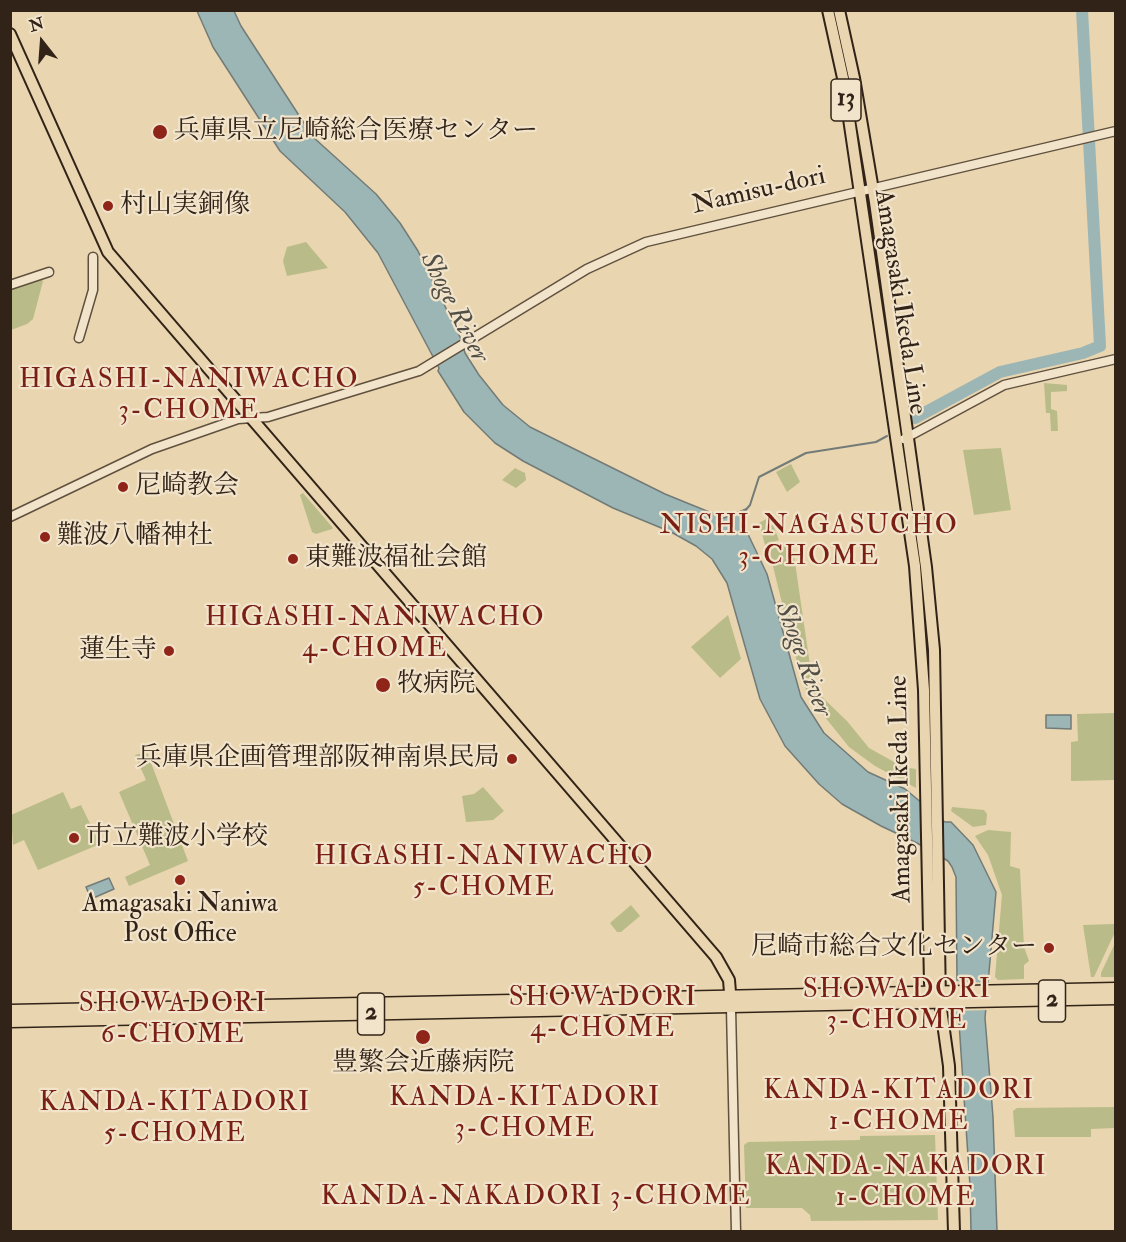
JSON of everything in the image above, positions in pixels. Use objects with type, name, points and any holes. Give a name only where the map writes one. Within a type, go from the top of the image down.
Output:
[{"type":"highway","name":"2","points":[[10,1021],[989,996],[1116,989]]},
{"type":"highway","name":"2","points":[[989,996],[1116,998]]},
{"type":"highway","name":"2","points":[[10,1011],[731,1003]]},
{"type":"main road","name":"Amagasaki Ikeda Line","points":[[828,10],[843,78],[903,439]]},
{"type":"main road","name":"Amagasaki Ikeda Line","points":[[839,10],[854,78],[872,187],[903,439],[934,650],[931,803],[926,850],[942,997]]},
{"type":"main road","points":[[10,34],[108,252],[716,957],[729,980],[731,1003]]},
{"type":"main road","name":"Amagasaki Ikeda Line","points":[[931,803],[936,856],[942,997]]},
{"type":"main road","points":[[942,997],[949,1066],[954,1232]]},
{"type":"street","name":"Namisu-dori","points":[[249,418],[268,417],[341,392],[414,373],[464,345],[586,269],[646,242],[1116,130]]},
{"type":"street","points":[[79,338],[93,290],[93,257]]},
{"type":"street","points":[[10,285],[49,272]]},
{"type":"street","points":[[903,439],[1004,385],[1116,359]]},
{"type":"street","points":[[10,518],[152,449],[249,418]]},
{"type":"street","points":[[731,1003],[736,1232]]},
{"type":"green space","points":[[306,242],[328,268],[287,276],[283,261],[287,247]]},
{"type":"green space","points":[[41,279],[43,281],[33,319],[11,330],[11,290]]},
{"type":"green space","points":[[1044,383],[1067,385],[1067,391],[1051,392],[1051,409],[1057,411],[1058,431],[1051,431],[1050,413],[1046,413]]},
{"type":"green space","points":[[1001,448],[1011,510],[974,515],[963,450]]},
{"type":"green space","points":[[791,464],[800,482],[787,492],[776,472]]},
{"type":"green space","points":[[515,468],[525,473],[526,480],[516,488],[502,480]]},
{"type":"green space","points":[[303,493],[332,529],[316,534],[312,532],[300,495]]},
{"type":"green space","points":[[770,517],[779,540],[765,545],[759,523]]},
{"type":"green space","points":[[784,544],[793,549],[810,665],[823,698],[847,721],[869,748],[903,767],[916,769],[916,788],[875,766],[849,747],[808,696],[794,652],[769,550]]},
{"type":"green space","points":[[728,615],[741,659],[720,678],[691,647]]},
{"type":"green space","points":[[1115,713],[1115,780],[1071,781],[1071,742],[1078,741],[1077,714]]},
{"type":"green space","points":[[147,752],[188,861],[129,886],[125,877],[150,865],[119,792],[146,780],[135,755]]},
{"type":"green space","points":[[483,787],[504,811],[493,820],[466,822],[462,796],[474,794]]},
{"type":"green space","points":[[63,792],[71,809],[81,805],[100,844],[38,870],[24,840],[13,845],[11,815]]},
{"type":"green space","points":[[952,807],[984,810],[987,814],[986,825],[973,827],[951,811]]},
{"type":"green space","points":[[988,830],[1011,832],[1010,866],[1020,869],[1024,947],[1029,961],[1024,965],[1024,979],[998,980],[995,977],[1002,895],[988,855],[975,836]]},
{"type":"green space","points":[[631,905],[640,916],[621,932],[617,932],[610,923]]},
{"type":"green space","points":[[1115,924],[1115,932],[1094,977],[1091,977],[1083,925]]},
{"type":"green space","points":[[1115,943],[1115,977],[1101,977],[1101,973]]},
{"type":"green space","points":[[1115,1107],[1115,1128],[1091,1129],[1091,1137],[1015,1137],[1013,1111],[1017,1108]]},
{"type":"green space","points":[[935,1135],[938,1220],[811,1221],[810,1215],[802,1208],[746,1208],[744,1145],[748,1142],[860,1140],[860,1136]]},
{"type":"water","points":[[197,11],[234,11],[241,26],[313,137],[376,194],[400,223],[418,251],[461,339],[465,353],[503,405],[530,427],[665,494],[724,518],[746,509],[746,530],[767,574],[801,697],[824,733],[868,772],[905,789],[945,822],[951,822],[973,845],[996,892],[985,1018],[993,1117],[997,1231],[971,1231],[959,1023],[954,1014],[957,980],[956,877],[952,867],[948,861],[917,843],[842,804],[819,784],[785,746],[760,699],[727,583],[712,559],[696,546],[671,532],[613,508],[523,461],[495,443],[464,412],[438,371],[439,368],[378,253],[345,212],[280,151],[213,47]]},
{"type":"water","points":[[1046,715],[1071,715],[1071,729],[1046,728]]},
{"type":"water","points":[[109,878],[114,889],[91,899],[86,887]]},
{"type":"pier","points":[[953,981],[990,983],[989,1010],[955,1011],[951,1015]]},
{"type":"waterway","points":[[915,418],[1000,372],[1083,353],[1100,346],[1082,10]]},
{"type":"waterway","points":[[744,512],[750,505],[759,477],[806,453],[876,442],[887,436]]},
{"type":"place","name":"兵庫県立尼崎総合医療センター","points":[[160,132]]},
{"type":"place","name":"村山実銅像","points":[[108,206]]},
{"type":"place","name":"尼崎教会","points":[[123,487]]},
{"type":"place","name":"難波八幡神社","points":[[45,537]]},
{"type":"place","name":"東難波福祉会館","points":[[293,559]]},
{"type":"place","name":"蓮生寺","points":[[169,651]]},
{"type":"place","name":"牧病院","points":[[383,685]]},
{"type":"place","name":"兵庫県企画管理部阪神南県民局","points":[[512,759]]},
{"type":"place","name":"市立難波小学校","points":[[74,838]]},
{"type":"place","name":"Amagasaki Naniwa Post Office","points":[[180,880]]},
{"type":"place","name":"尼崎市総合文化センター","points":[[1049,948]]},
{"type":"place","name":"豊繁会近藤病院","points":[[423,1037]]},
{"type":"district","name":"HIGASHI-NANIWACHO 3-CHOME","points":[[189,396]]},
{"type":"district","name":"NISHI-NAGASUCHO 3-CHOME","points":[[809,542]]},
{"type":"district","name":"HIGASHI-NANIWACHO 4-CHOME","points":[[375,634]]},
{"type":"district","name":"HIGASHI-NANIWACHO 5-CHOME","points":[[484,874]]},
{"type":"district","name":"SHOWADORI 3-CHOME","points":[[897,1006]]},
{"type":"district","name":"SHOWADORI 4-CHOME","points":[[603,1014]]},
{"type":"district","name":"SHOWADORI 6-CHOME","points":[[173,1020]]},
{"type":"district","name":"KANDA-KITADORI 1-CHOME","points":[[899,1108]]},
{"type":"district","name":"KANDA-KITADORI 3-CHOME","points":[[525,1114]]},
{"type":"district","name":"KANDA-KITADORI 5-CHOME","points":[[175,1120]]},
{"type":"district","name":"KANDA-NAKADORI 1-CHOME","points":[[906,1184]]},
{"type":"district","name":"KANDA-NAKADORI 3-CHOME","points":[[536,1198]]},
{"type":"water label","name":"Shoge River","points":[[453,308]]},
{"type":"water label","name":"Shoge River","points":[[802,660]]}]
